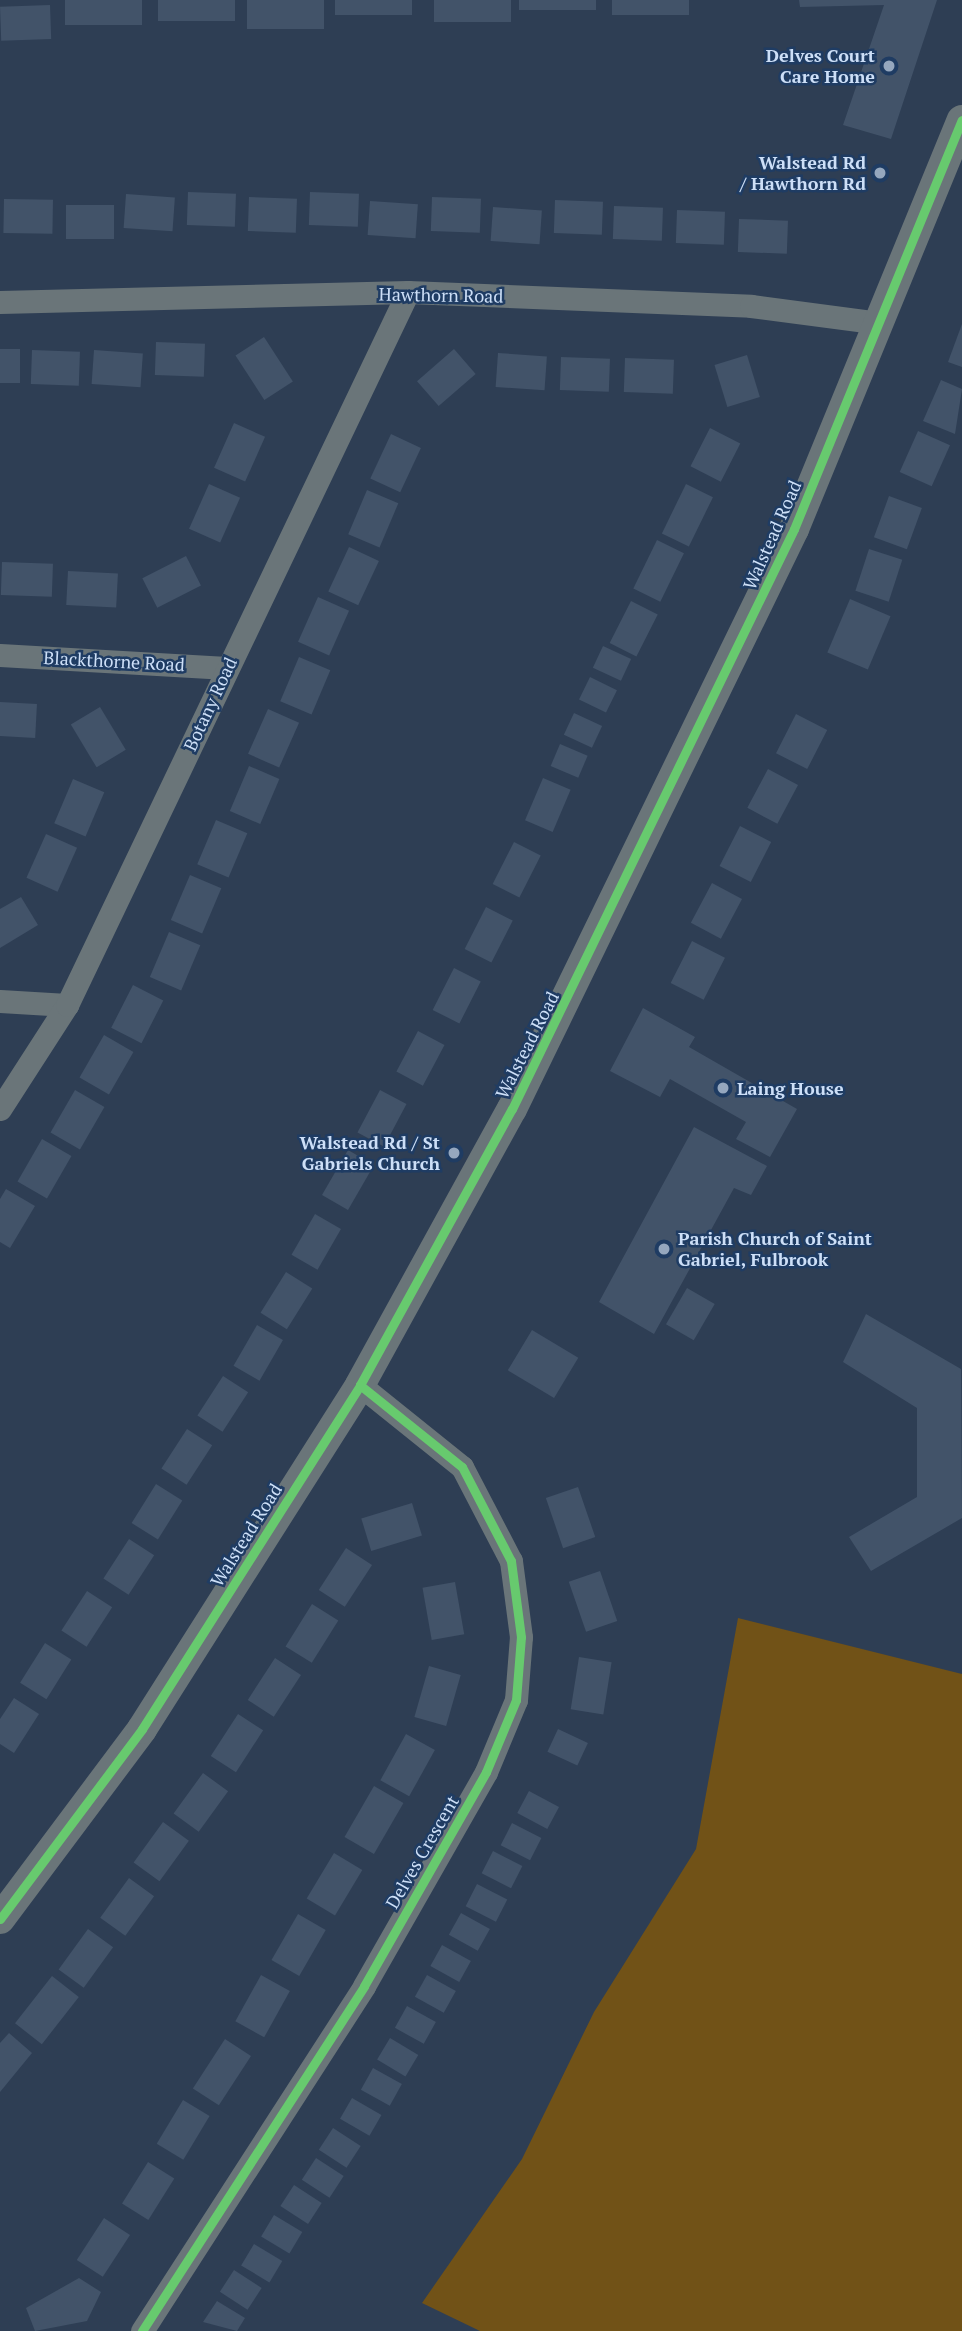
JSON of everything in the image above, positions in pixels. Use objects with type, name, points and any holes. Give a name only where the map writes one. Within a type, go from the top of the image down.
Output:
[{"type":"street","name":"Walstead Road","points":[[0,1919],[142,1728],[359,1385],[583,969],[794,529],[881,323],[962,120]]},
{"type":"street","name":"Hawthorn Road","points":[[0,302],[408,292],[751,306],[881,323]]},
{"type":"street","name":"Botany Road","points":[[0,1109],[67,1005],[408,292]]},
{"type":"street","name":"Blackthorne Road","points":[[0,655],[228,668]]},
{"type":"street","points":[[0,1001],[67,1005]]},
{"type":"street","name":"Delves Crescent","points":[[142,2331],[364,1986],[486,1772],[516,1700],[521,1637],[511,1561],[462,1467],[359,1385]]},
{"type":"shaded area","points":[[738,1618],[962,1674],[962,2331],[480,2331],[422,2303],[522,2159],[594,2012],[696,1849]]},
{"type":"building","points":[[65,0],[142,0],[142,25],[65,25]]},
{"type":"building","points":[[158,0],[235,0],[235,21],[158,21]]},
{"type":"building","points":[[247,0],[324,0],[324,29],[247,29]]},
{"type":"building","points":[[335,0],[412,0],[412,15],[335,15]]},
{"type":"building","points":[[434,0],[511,0],[511,22],[434,22]]},
{"type":"building","points":[[519,0],[596,0],[596,10],[519,10]]},
{"type":"building","points":[[612,0],[689,0],[689,15],[612,15]]},
{"type":"building","name":"Delves Court Care Home","points":[[799,0],[937,0],[891,139],[843,125],[884,5],[800,7]]},
{"type":"building","points":[[50,5],[51,39],[1,41],[0,7]]},
{"type":"building","points":[[188,192],[236,194],[235,227],[187,225]]},
{"type":"building","points":[[310,192],[359,194],[358,227],[309,225]]},
{"type":"building","points":[[126,194],[175,197],[173,231],[124,228]]},
{"type":"building","points":[[249,197],[297,199],[296,233],[248,231]]},
{"type":"building","points":[[432,197],[481,199],[480,233],[431,231]]},
{"type":"building","points":[[4,199],[53,200],[52,234],[3,233]]},
{"type":"building","points":[[555,200],[603,202],[602,235],[554,233]]},
{"type":"building","points":[[370,201],[418,204],[416,238],[368,235]]},
{"type":"building","points":[[66,205],[114,205],[114,239],[66,239]]},
{"type":"building","points":[[614,206],[663,208],[662,241],[613,239]]},
{"type":"building","points":[[493,207],[542,210],[540,244],[491,241]]},
{"type":"building","points":[[677,210],[725,212],[724,245],[676,243]]},
{"type":"building","points":[[739,219],[788,221],[787,254],[738,252]]},
{"type":"building","points":[[962,324],[962,367],[948,362]]},
{"type":"building","points":[[264,337],[293,381],[264,400],[235,356]]},
{"type":"building","points":[[156,342],[205,344],[204,377],[155,375]]},
{"type":"building","points":[[0,349],[20,349],[20,383],[0,383]]},
{"type":"building","points":[[454,349],[476,374],[439,406],[417,381]]},
{"type":"building","points":[[32,350],[80,352],[79,386],[31,384]]},
{"type":"building","points":[[94,350],[143,353],[141,387],[92,384]]},
{"type":"building","points":[[498,353],[547,356],[545,390],[496,387]]},
{"type":"building","points":[[747,355],[760,397],[727,407],[714,365]]},
{"type":"building","points":[[561,357],[610,359],[609,392],[560,390]]},
{"type":"building","points":[[625,358],[674,360],[673,394],[624,392]]},
{"type":"building","points":[[941,380],[962,389],[955,434],[923,421]]},
{"type":"building","points":[[234,423],[265,437],[245,482],[214,468]]},
{"type":"building","points":[[710,428],[740,443],[721,482],[690,466]]},
{"type":"building","points":[[918,431],[950,445],[932,486],[900,472]]},
{"type":"building","points":[[391,434],[421,448],[400,492],[370,478]]},
{"type":"building","points":[[209,484],[240,498],[220,543],[189,529]]},
{"type":"building","points":[[686,484],[713,497],[689,547],[662,533]]},
{"type":"building","points":[[367,490],[398,503],[380,547],[348,534]]},
{"type":"building","points":[[889,496],[922,508],[907,549],[874,537]]},
{"type":"building","points":[[657,540],[684,553],[660,602],[633,589]]},
{"type":"building","points":[[349,547],[379,561],[358,605],[328,591]]},
{"type":"building","points":[[869,549],[902,560],[889,602],[855,591]]},
{"type":"building","points":[[186,556],[201,585],[157,608],[142,578]]},
{"type":"building","points":[[2,562],[53,564],[52,597],[1,595]]},
{"type":"building","points":[[68,571],[118,574],[116,608],[66,605]]},
{"type":"building","points":[[318,597],[349,611],[329,656],[298,642]]},
{"type":"building","points":[[850,599],[891,616],[868,670],[827,652]]},
{"type":"building","points":[[631,601],[658,615],[636,656],[610,643]]},
{"type":"building","points":[[603,646],[631,659],[621,681],[593,668]]},
{"type":"building","points":[[299,657],[330,670],[312,714],[280,701]]},
{"type":"building","points":[[590,677],[617,690],[606,713],[579,699]]},
{"type":"building","points":[[0,702],[37,704],[35,738],[0,736]]},
{"type":"building","points":[[100,707],[126,750],[97,767],[71,725]]},
{"type":"building","points":[[268,709],[299,723],[279,768],[248,754]]},
{"type":"building","points":[[574,713],[602,726],[592,748],[564,735]]},
{"type":"building","points":[[796,714],[827,730],[807,769],[776,753]]},
{"type":"building","points":[[560,744],[588,756],[578,778],[551,766]]},
{"type":"building","points":[[249,766],[279,779],[260,824],[230,811]]},
{"type":"building","points":[[768,769],[798,785],[777,824],[747,808]]},
{"type":"building","points":[[543,778],[571,790],[553,832],[525,820]]},
{"type":"building","points":[[73,779],[104,792],[86,836],[54,823]]},
{"type":"building","points":[[216,820],[247,833],[229,877],[197,864]]},
{"type":"building","points":[[740,826],[771,842],[751,882],[720,866]]},
{"type":"building","points":[[46,834],[77,848],[58,892],[26,878]]},
{"type":"building","points":[[514,842],[541,856],[519,897],[493,884]]},
{"type":"building","points":[[190,875],[221,888],[202,933],[171,920]]},
{"type":"building","points":[[712,883],[742,899],[721,939],[691,923]]},
{"type":"building","points":[[21,897],[38,925],[0,948],[0,909]]},
{"type":"building","points":[[486,907],[513,921],[491,962],[465,949]]},
{"type":"building","points":[[169,932],[200,945],[181,990],[150,977]]},
{"type":"building","points":[[692,941],[725,958],[704,1000],[671,983]]},
{"type":"building","points":[[454,968],[481,982],[459,1023],[433,1010]]},
{"type":"building","points":[[133,985],[163,1000],[142,1043],[111,1028]]},
{"type":"building","name":"Laing House","points":[[643,1008],[695,1037],[689,1047],[797,1109],[770,1157],[736,1139],[746,1122],[670,1079],[660,1097],[610,1071]]},
{"type":"building","points":[[418,1031],[444,1045],[423,1086],[396,1072]]},
{"type":"building","points":[[104,1035],[133,1052],[109,1094],[80,1077]]},
{"type":"building","points":[[75,1090],[104,1107],[80,1149],[51,1132]]},
{"type":"building","points":[[380,1090],[406,1104],[384,1146],[357,1132]]},
{"type":"building","name":"Parish Church of Saint Gabriel, Fulbrook","points":[[694,1127],[767,1166],[751,1195],[734,1188],[654,1334],[599,1302]]},
{"type":"building","points":[[42,1139],[71,1156],[47,1198],[18,1181]]},
{"type":"building","points":[[348,1150],[374,1165],[348,1210],[322,1195]]},
{"type":"building","points":[[6,1189],[35,1206],[10,1248],[0,1242],[0,1199]]},
{"type":"building","points":[[315,1214],[341,1229],[317,1270],[292,1255]]},
{"type":"building","points":[[286,1272],[312,1288],[287,1329],[261,1313]]},
{"type":"building","points":[[687,1288],[715,1304],[694,1340],[666,1324]]},
{"type":"building","points":[[866,1314],[961,1369],[962,1518],[871,1571],[849,1537],[917,1497],[917,1408],[843,1362]]},
{"type":"building","points":[[257,1325],[283,1340],[259,1381],[234,1366]]},
{"type":"building","points":[[532,1330],[578,1358],[554,1398],[508,1370]]},
{"type":"building","points":[[223,1376],[248,1392],[223,1432],[197,1415]]},
{"type":"building","points":[[187,1429],[212,1445],[187,1485],[161,1468]]},
{"type":"building","points":[[156,1484],[182,1500],[158,1539],[132,1523]]},
{"type":"building","points":[[578,1487],[595,1537],[563,1548],[546,1498]]},
{"type":"building","points":[[412,1503],[422,1536],[371,1551],[361,1518]]},
{"type":"building","points":[[129,1539],[154,1555],[129,1595],[103,1578]]},
{"type":"building","points":[[346,1548],[372,1565],[345,1607],[319,1590]]},
{"type":"building","points":[[600,1571],[617,1621],[586,1632],[569,1582]]},
{"type":"building","points":[[455,1582],[464,1634],[432,1640],[423,1588]]},
{"type":"building","points":[[87,1591],[112,1607],[87,1647],[61,1630]]},
{"type":"building","points":[[312,1604],[338,1620],[312,1663],[286,1646]]},
{"type":"building","points":[[45,1643],[71,1659],[46,1699],[20,1683]]},
{"type":"building","points":[[579,1657],[612,1662],[603,1715],[571,1709]]},
{"type":"building","points":[[275,1658],[301,1675],[274,1717],[248,1700]]},
{"type":"building","points":[[429,1666],[461,1675],[446,1726],[414,1717]]},
{"type":"building","points":[[14,1698],[39,1714],[14,1753],[0,1744],[0,1719]]},
{"type":"building","points":[[238,1714],[263,1730],[236,1772],[211,1756]]},
{"type":"building","points":[[558,1729],[588,1743],[577,1766],[547,1752]]},
{"type":"building","points":[[406,1734],[435,1750],[409,1796],[380,1780]]},
{"type":"building","points":[[203,1773],[228,1791],[199,1832],[174,1813]]},
{"type":"building","points":[[374,1786],[403,1803],[374,1854],[344,1837]]},
{"type":"building","points":[[529,1791],[559,1807],[547,1829],[517,1813]]},
{"type":"building","points":[[163,1822],[189,1841],[159,1881],[134,1862]]},
{"type":"building","points":[[512,1823],[541,1838],[530,1860],[501,1845]]},
{"type":"building","points":[[493,1851],[522,1866],[511,1888],[482,1873]]},
{"type":"building","points":[[334,1853],[362,1870],[335,1915],[307,1898]]},
{"type":"building","points":[[129,1878],[154,1896],[125,1936],[100,1918]]},
{"type":"building","points":[[477,1884],[507,1899],[496,1922],[466,1906]]},
{"type":"building","points":[[461,1913],[490,1929],[478,1951],[449,1935]]},
{"type":"building","points":[[298,1914],[326,1930],[299,1976],[272,1960]]},
{"type":"building","points":[[88,1929],[113,1947],[84,1988],[59,1969]]},
{"type":"building","points":[[442,1945],[471,1961],[459,1982],[430,1966]]},
{"type":"building","points":[[261,1975],[290,1991],[264,2037],[235,2021]]},
{"type":"building","points":[[427,1975],[456,1991],[444,2013],[415,1997]]},
{"type":"building","points":[[52,1976],[79,1997],[42,2044],[15,2023]]},
{"type":"building","points":[[407,2006],[436,2022],[424,2044],[395,2028]]},
{"type":"building","points":[[9,2033],[32,2053],[0,2092],[0,2043]]},
{"type":"building","points":[[390,2038],[418,2055],[405,2076],[377,2059]]},
{"type":"building","points":[[225,2039],[251,2056],[219,2105],[193,2088]]},
{"type":"building","points":[[373,2068],[402,2084],[390,2106],[361,2090]]},
{"type":"building","points":[[352,2098],[381,2115],[369,2136],[340,2119]]},
{"type":"building","points":[[183,2100],[210,2116],[183,2160],[157,2144]]},
{"type":"building","points":[[333,2128],[361,2146],[347,2168],[319,2150]]},
{"type":"building","points":[[316,2158],[344,2176],[330,2198],[302,2180]]},
{"type":"building","points":[[148,2162],[174,2178],[148,2220],[122,2204]]},
{"type":"building","points":[[294,2185],[322,2203],[308,2224],[280,2206]]},
{"type":"building","points":[[274,2215],[302,2232],[289,2253],[261,2236]]},
{"type":"building","points":[[104,2218],[130,2235],[103,2277],[77,2260]]},
{"type":"building","points":[[254,2244],[282,2261],[269,2282],[241,2265]]},
{"type":"building","points":[[234,2270],[262,2288],[248,2310],[220,2292]]},
{"type":"building","points":[[79,2278],[101,2292],[87,2321],[35,2331],[26,2308]]},
{"type":"building","points":[[217,2301],[245,2318],[237,2331],[203,2322]]},
{"type":"cycle path","points":[[0,1919],[142,1729],[360,1385],[512,1109],[794,529],[962,120]]},
{"type":"cycle path","points":[[142,2331],[364,1986],[486,1772],[516,1700],[521,1637],[511,1561],[462,1467],[360,1385]]},
{"type":"place","name":"Delves Court Care Home","points":[[889,66]]},
{"type":"place","name":"Walstead Rd / Hawthorn Rd","points":[[880,173]]},
{"type":"place","name":"Laing House","points":[[723,1088]]},
{"type":"place","name":"Walstead Rd / St Gabriels Church","points":[[454,1153]]},
{"type":"place","name":"Parish Church of Saint Gabriel, Fulbrook","points":[[664,1249]]}]
